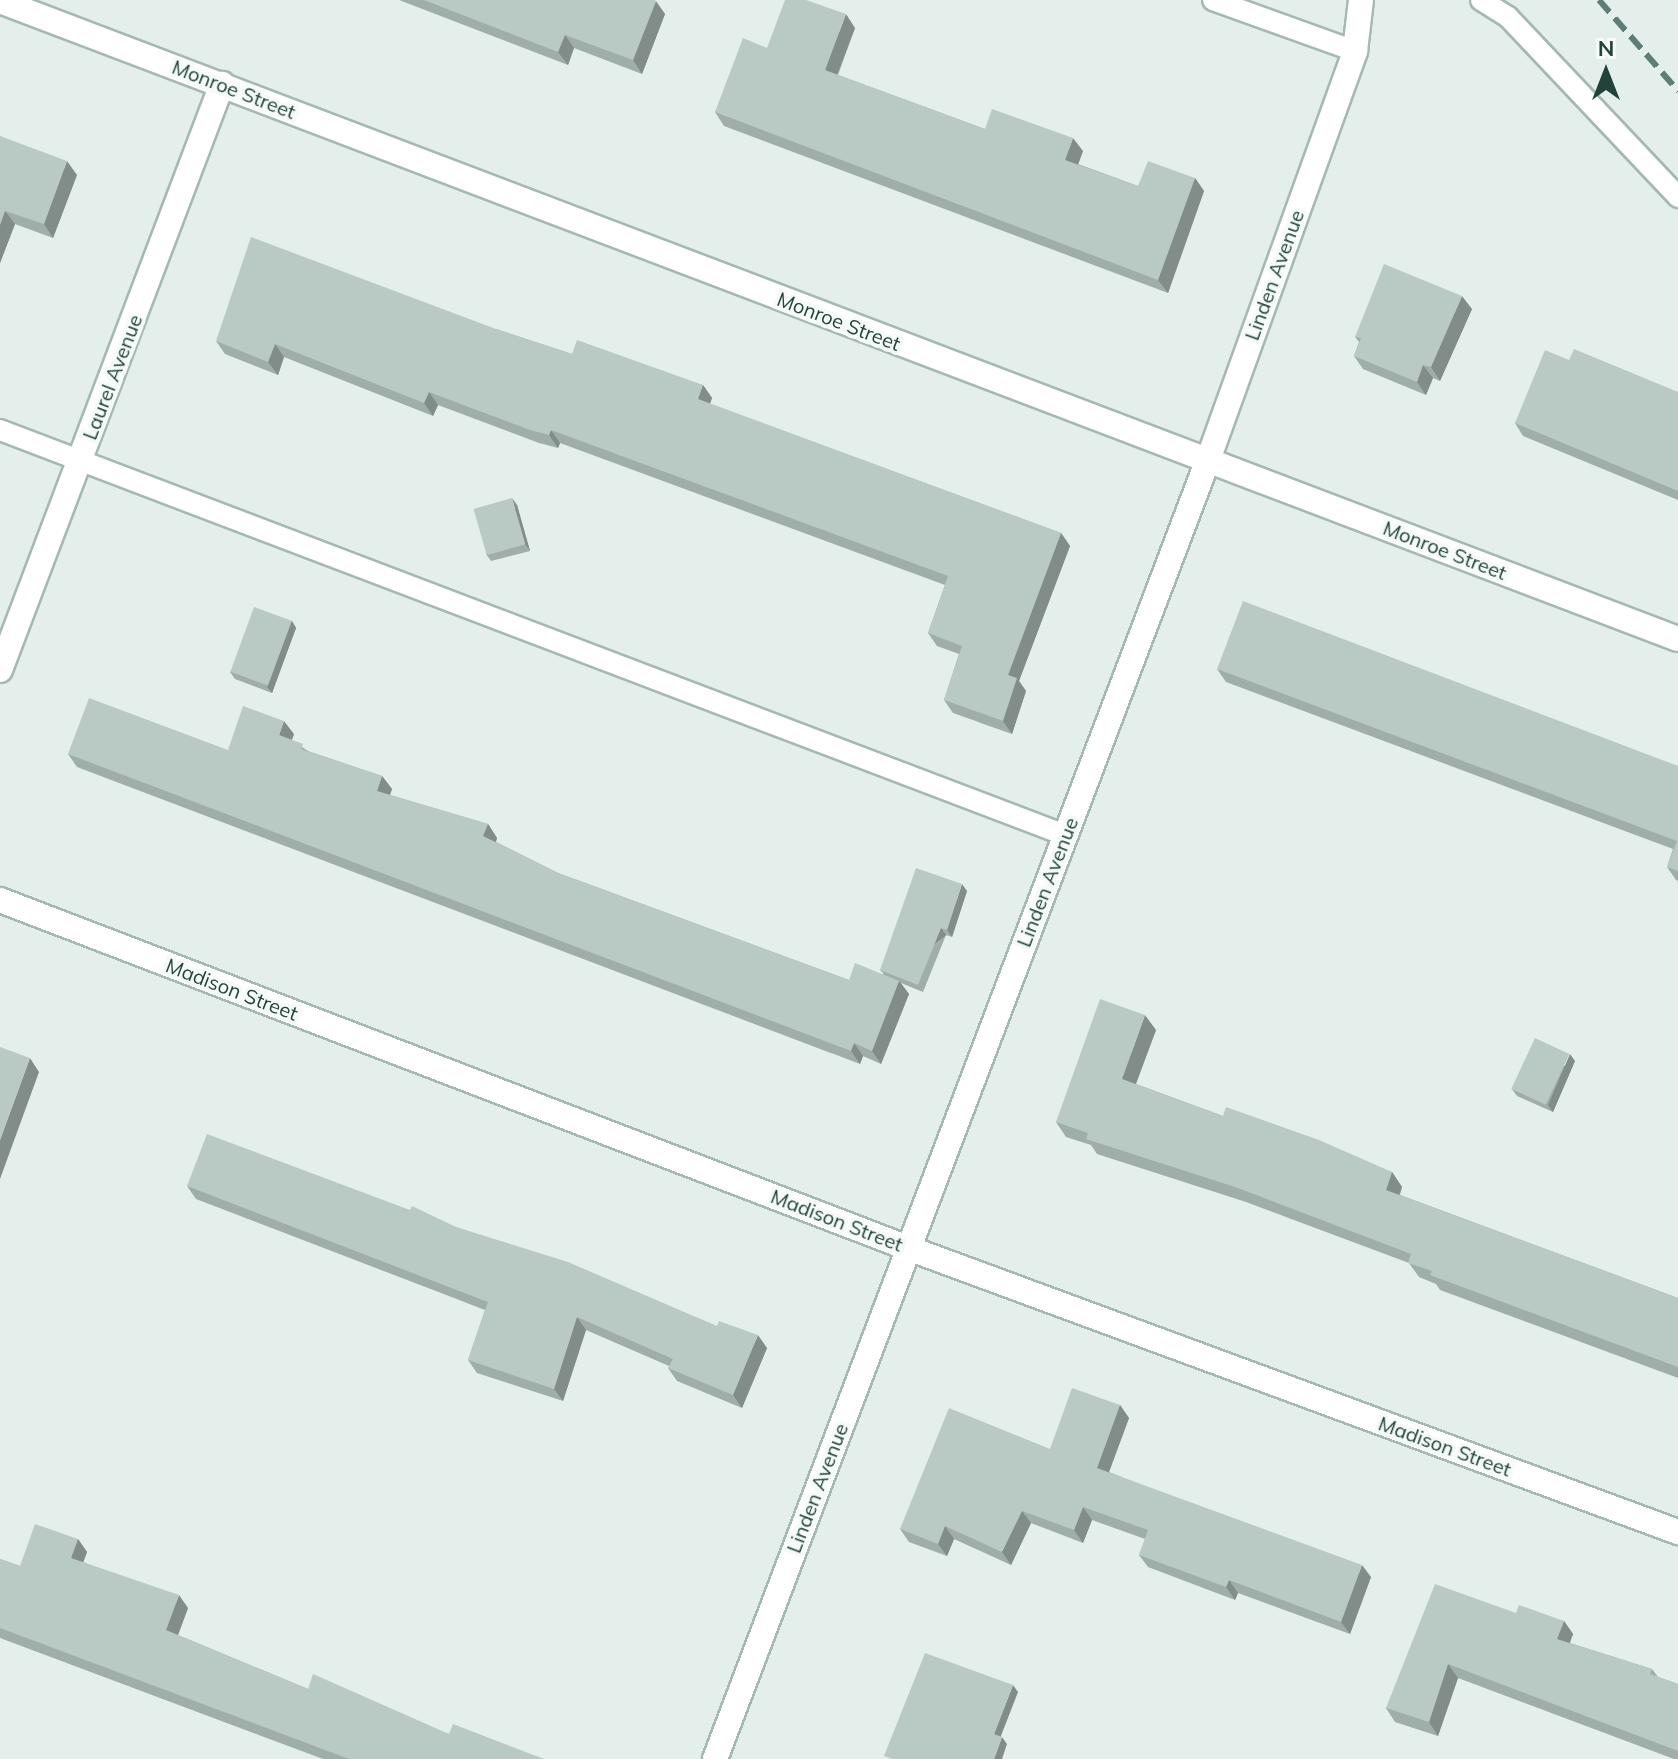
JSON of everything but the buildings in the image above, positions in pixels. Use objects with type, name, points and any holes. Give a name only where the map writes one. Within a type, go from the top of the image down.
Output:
[{"type":"street","name":"Linden Avenue","points":[[715,1759],[1208,460],[1355,51],[1361,0]]},
{"type":"street","name":"Monroe Street","points":[[0,1],[1678,639]]},
{"type":"street","name":"Laurel Avenue","points":[[0,670],[222,84]]},
{"type":"street","name":"Madison Street","points":[[0,900],[908,1248],[1678,1532]]},
{"type":"lane","points":[[1213,0],[1355,51]]},
{"type":"lane","points":[[1481,0],[1508,17],[1678,197]]},
{"type":"lane","points":[[0,430],[1065,835]]},
{"type":"railway","points":[[1599,0],[1678,91]]}]
